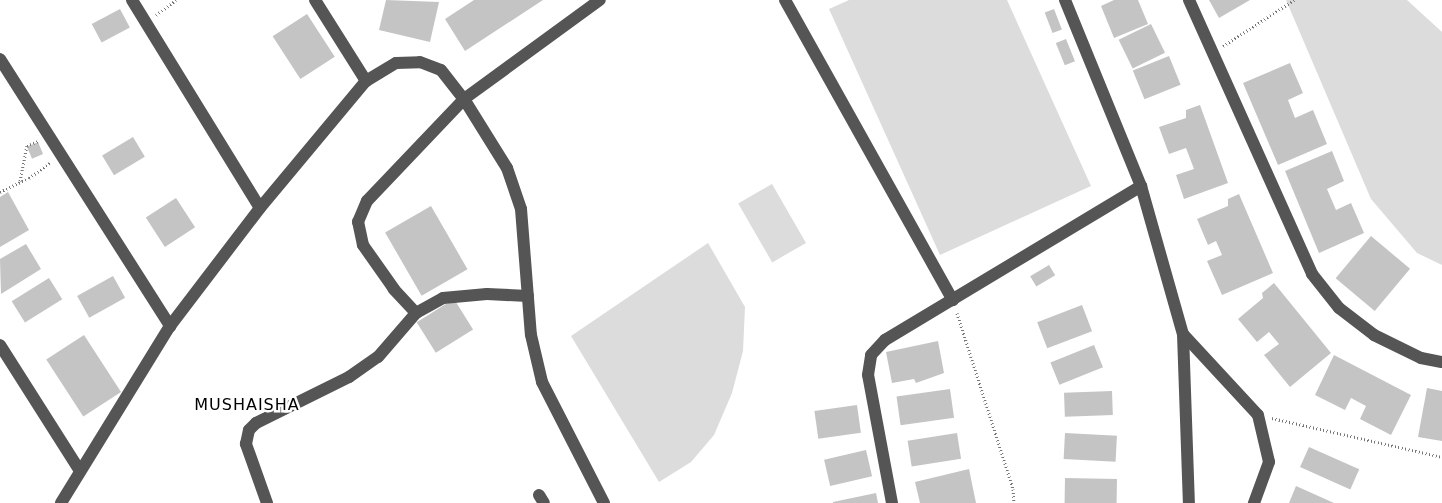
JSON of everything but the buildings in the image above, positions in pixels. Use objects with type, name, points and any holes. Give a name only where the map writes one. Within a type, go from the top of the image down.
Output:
[{"type":"street","points":[[132,0],[260,208]]},
{"type":"street","points":[[315,0],[366,81]]},
{"type":"street","points":[[416,313],[363,245],[358,222],[367,201],[464,99],[600,0]]},
{"type":"street","points":[[785,0],[953,300]]},
{"type":"street","points":[[1065,0],[1141,186],[1183,334],[1189,503]]},
{"type":"street","points":[[1189,0],[1312,274],[1338,308],[1374,335],[1421,358],[1442,362]]},
{"type":"street","points":[[0,59],[170,326]]},
{"type":"street","points":[[61,503],[170,326],[260,208],[366,81],[396,63],[420,62],[440,70],[464,99],[507,168],[521,209],[531,335],[542,382],[604,503]]},
{"type":"street","points":[[892,503],[868,375],[871,355],[885,340],[1141,186]]},
{"type":"street","points":[[268,503],[247,452],[249,430],[256,423],[349,377],[378,358],[416,313],[449,296],[528,296]]},
{"type":"street","points":[[1183,334],[1258,415],[1267,440],[1269,462],[1254,503]]},
{"type":"street","points":[[0,345],[80,471]]},
{"type":"path","points":[[146,23],[176,0]]},
{"type":"path","points":[[1213,53],[1294,0]]},
{"type":"path","points":[[20,182],[27,146],[49,135]]},
{"type":"path","points":[[0,192],[44,168],[60,152]]},
{"type":"path","points":[[953,300],[1012,489],[1014,503]]},
{"type":"path","points":[[1258,415],[1442,457]]},
{"type":"shaded area","points":[[849,0],[1007,0],[1091,186],[940,255],[829,9]]},
{"type":"shaded area","points":[[1286,0],[1407,0],[1442,32],[1442,265],[1417,253],[1371,199]]},
{"type":"shaded area","points":[[772,184],[806,243],[772,262],[738,204]]},
{"type":"shaded area","points":[[708,243],[745,307],[743,351],[732,393],[714,435],[691,462],[659,482],[571,336]]},
{"type":"district","name":"MUSHAISHA","points":[[247,405]]}]
